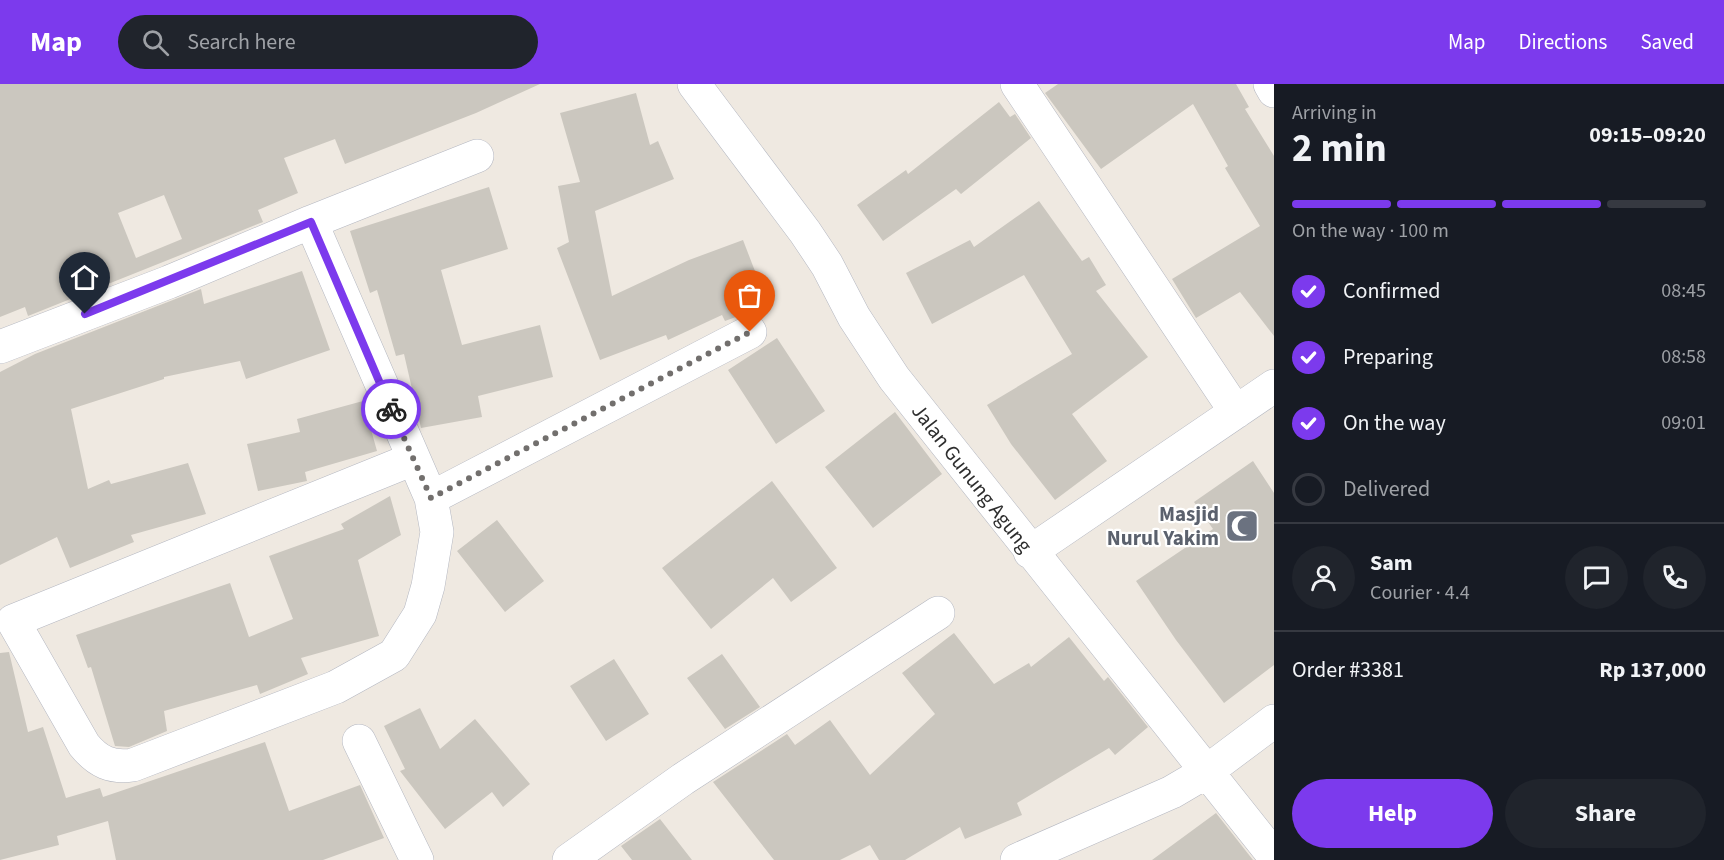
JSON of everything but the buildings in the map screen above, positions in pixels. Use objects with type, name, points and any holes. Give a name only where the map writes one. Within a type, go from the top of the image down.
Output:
[{"type":"street","name":"Jalan Gunung Agung","points":[[694,84],[805,232],[827,265],[854,317],[894,378],[1030,552],[1274,856]]},
{"type":"street","points":[[1017,84],[1236,412]]},
{"type":"street","points":[[1270,84],[1274,91]]},
{"type":"street","points":[[0,347],[477,156]]},
{"type":"street","points":[[301,227],[413,459],[431,498],[437,532],[428,586],[420,614],[394,655],[336,687],[133,765],[117,767],[104,763],[84,746],[13,621],[413,459]]},
{"type":"street","points":[[431,498],[750,332]]},
{"type":"street","points":[[1030,552],[1274,386]]},
{"type":"street","points":[[569,860],[683,779],[938,613]]},
{"type":"street","points":[[1017,860],[1172,792],[1206,772],[1274,722]]},
{"type":"street","points":[[359,741],[417,860]]},
{"type":"way so far","points":[[391,409],[431,498],[750,332]]},
{"type":"place","name":"Masjid Nurul Yakim","points":[[1242,526]]},
{"type":"route","points":[[85,314],[169,282],[311,222],[391,409]]}]
